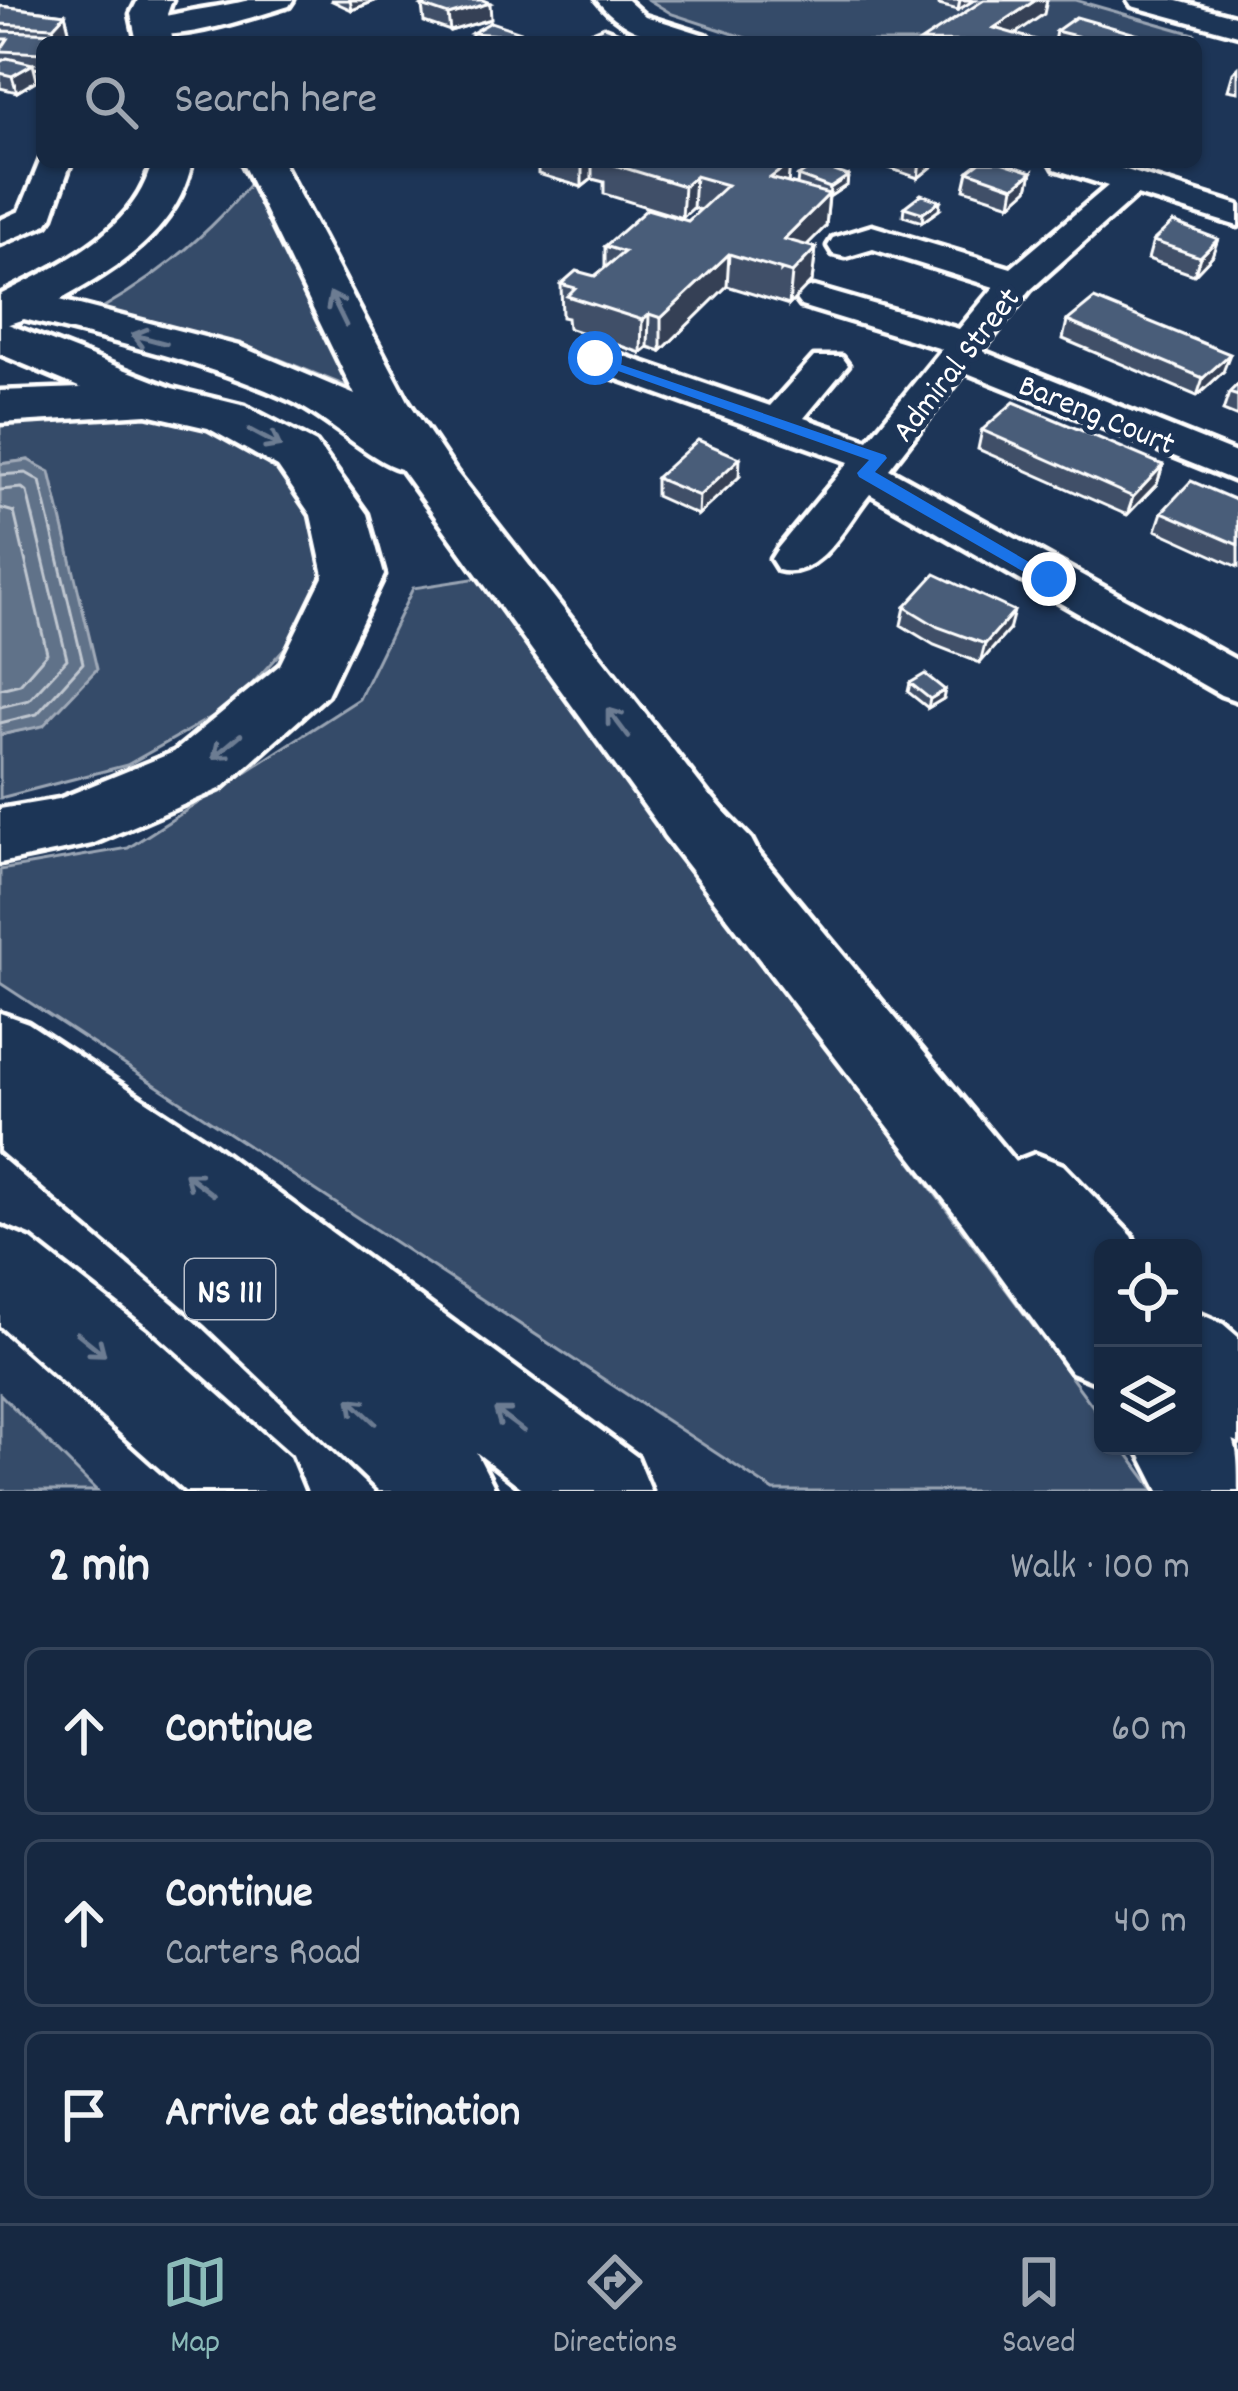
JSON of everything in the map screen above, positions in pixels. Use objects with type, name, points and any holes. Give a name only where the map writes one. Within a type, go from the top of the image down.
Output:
[{"type":"highway","points":[[0,836],[68,825],[198,770],[305,679],[354,575],[339,514],[297,455],[226,417],[155,400],[6,318]]},
{"type":"highway","points":[[0,407],[155,400]]},
{"type":"highway","points":[[688,816],[1094,1328]]},
{"type":"highway","points":[[0,1047],[177,1166],[602,1491]]},
{"type":"highway","name":"NS 111","points":[[0,1101],[236,1294],[448,1491]]},
{"type":"highway","points":[[0,1270],[116,1363],[255,1491]]},
{"type":"highway","points":[[1191,1455],[1217,1491]]},
{"type":"main road","points":[[6,318],[131,233],[166,190],[171,168]]},
{"type":"main road","points":[[265,168],[383,401],[436,484],[688,816],[1094,1255]]},
{"type":"main road","points":[[6,318],[231,361],[314,392],[383,434],[436,484]]},
{"type":"main road","points":[[1202,1363],[1238,1398]]},
{"type":"street","points":[[153,23],[216,19],[279,0]]},
{"type":"street","points":[[611,0],[635,22],[679,36]]},
{"type":"street","points":[[1142,0],[1238,26]]},
{"type":"street","points":[[0,233],[35,218],[53,168]]},
{"type":"street","points":[[1085,168],[1238,216]]},
{"type":"street","name":"Admiral Street","points":[[794,559],[1018,282],[1131,183]]},
{"type":"street","points":[[839,252],[827,263],[838,275],[883,286],[916,282],[940,260],[1018,282]]},
{"type":"street","name":"Bareng Court","points":[[814,298],[962,350],[1238,469]]},
{"type":"street","points":[[595,358],[779,422],[872,466],[1238,682]]},
{"type":"street","points":[[779,422],[828,365]]},
{"type":"shaded area","points":[[649,0],[1075,0],[1194,34],[740,36],[672,14]]},
{"type":"shaded area","points":[[254,179],[383,401],[264,353],[99,310],[183,252]]},
{"type":"shaded area","points":[[41,398],[212,420],[295,471],[326,568],[298,633],[233,705],[127,765],[0,798],[0,735],[43,725],[28,460],[0,464],[0,405]]},
{"type":"shaded area","points":[[478,578],[1094,1408],[1094,1455],[1129,1455],[1155,1491],[774,1491],[0,983],[0,870],[128,848],[359,699],[413,588]]},
{"type":"shaded area","points":[[0,1394],[97,1491],[0,1491]]},
{"type":"water","points":[[28,460],[50,472],[97,669],[43,726],[0,735],[0,464]]},
{"type":"building","points":[[435,0],[490,3],[448,15],[422,6]]},
{"type":"building","points":[[984,0],[1036,0],[994,28],[1022,36],[929,36]]},
{"type":"building","points":[[0,6],[65,14],[53,27],[0,24]]},
{"type":"building","points":[[1076,17],[1143,36],[1076,36],[1056,31]]},
{"type":"building","points":[[491,22],[524,33],[499,36],[472,33]]},
{"type":"building","points":[[604,26],[630,36],[581,36]]},
{"type":"building","points":[[1,31],[60,33],[36,36],[36,53],[0,51],[8,39],[0,39]]},
{"type":"building","points":[[7,58],[33,64],[12,76],[0,73],[0,62]]},
{"type":"building","points":[[625,168],[783,168],[770,178],[829,194],[784,239],[816,248],[792,273],[729,254],[661,318],[649,314],[642,320],[567,296],[575,288],[561,284],[576,271],[595,276],[624,252],[605,246],[647,209],[688,221],[727,185],[695,176],[684,186]]},
{"type":"building","points":[[810,168],[827,168],[848,176],[830,188],[798,176]]},
{"type":"building","points":[[1020,168],[1032,172],[1014,187],[968,171]]},
{"type":"building","points":[[921,194],[940,201],[923,213],[904,207]]},
{"type":"building","points":[[1173,222],[1218,239],[1200,257],[1153,241]]},
{"type":"building","points":[[1094,299],[1230,354],[1203,378],[1067,321]]},
{"type":"building","points":[[1014,402],[1163,465],[1133,497],[982,430]]},
{"type":"building","points":[[698,440],[740,458],[699,496],[656,478]]},
{"type":"building","points":[[1191,481],[1238,501],[1238,545],[1162,512]]},
{"type":"building","points":[[935,574],[1014,611],[985,644],[938,627],[905,607]]},
{"type":"building","points":[[925,674],[945,690],[930,699],[910,683]]},
{"type":"route","points":[[595,358],[879,458],[865,473],[1049,579]]}]
